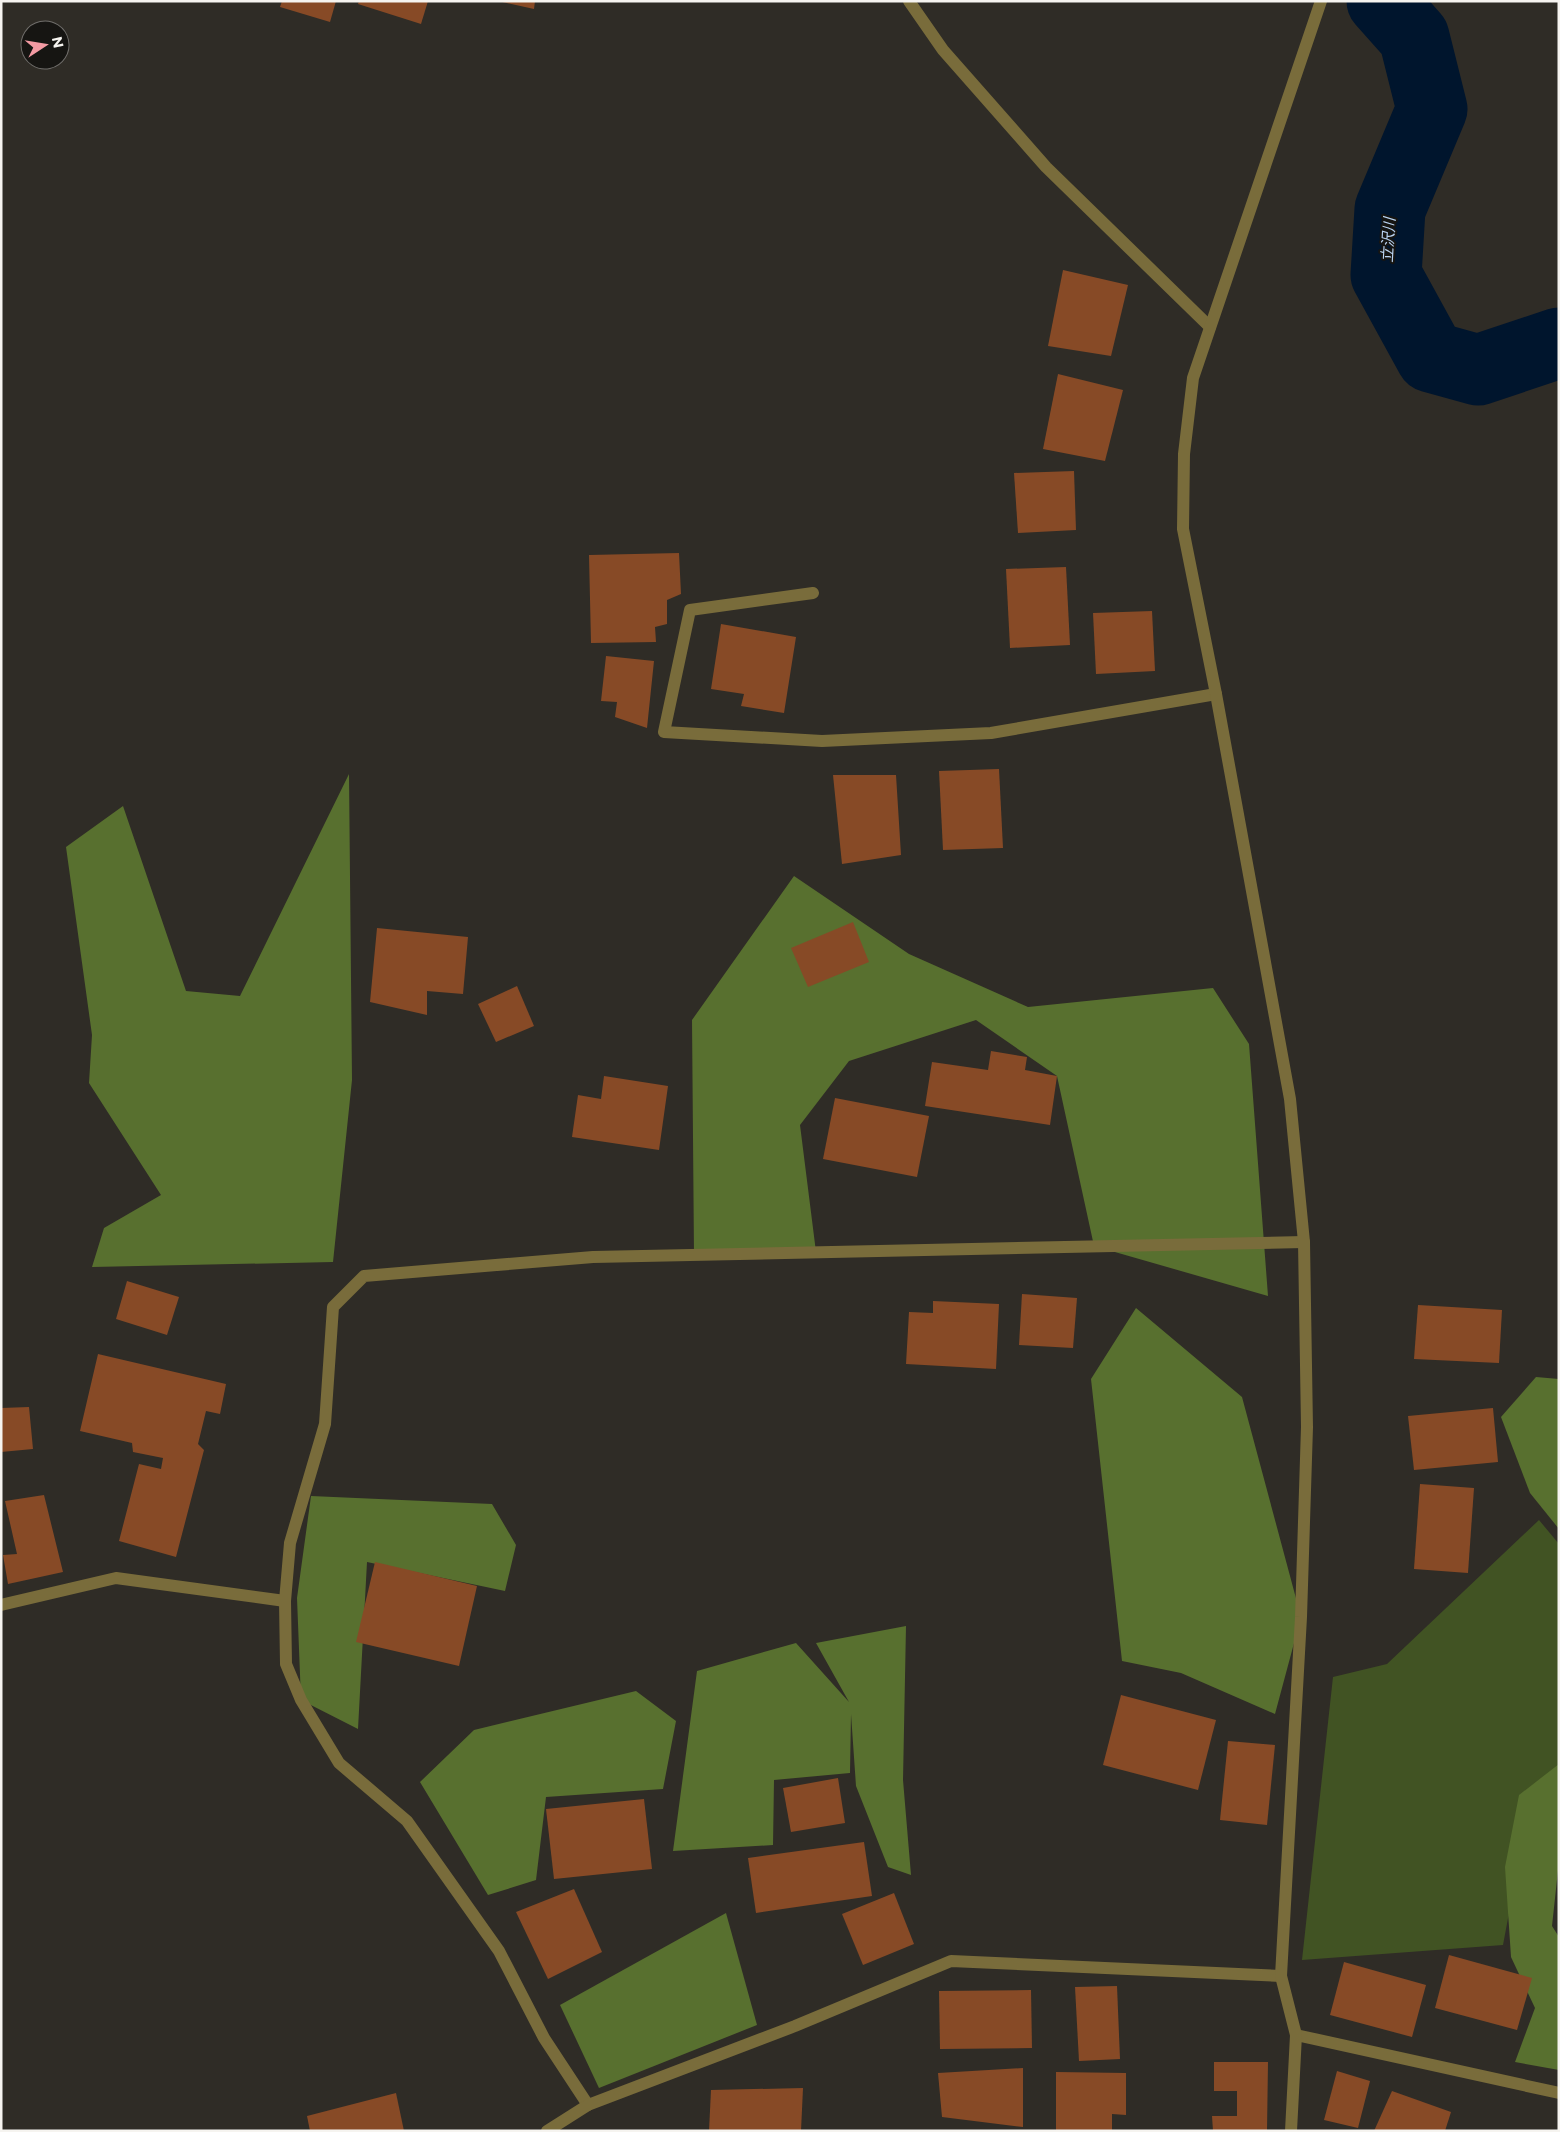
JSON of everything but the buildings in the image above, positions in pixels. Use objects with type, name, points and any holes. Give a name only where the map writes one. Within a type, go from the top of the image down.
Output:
[{"type":"street","points":[[909,1],[942,50],[1046,168],[1210,327]]},
{"type":"street","points":[[1291,2131],[1296,2035],[1281,1976],[1301,1617],[1307,1427],[1304,1242],[1290,1099],[1216,694],[1183,529],[1184,454],[1193,378],[1321,1]]},
{"type":"street","points":[[813,593],[690,610],[664,732],[822,741],[991,733],[1216,694]]},
{"type":"street","points":[[588,2105],[544,2038],[499,1951],[407,1820],[339,1763],[301,1700],[286,1664],[285,1601],[290,1543],[325,1424],[333,1307],[364,1276],[593,1257],[1304,1242]]},
{"type":"street","points":[[1,1605],[116,1578],[285,1601]]},
{"type":"street","points":[[546,2131],[588,2105],[795,2026],[952,1961],[1281,1976]]},
{"type":"street","points":[[1296,2035],[1559,2093]]},
{"type":"green space","points":[[349,774],[352,1080],[333,1262],[92,1267],[104,1228],[161,1195],[89,1083],[92,1035],[66,847],[123,806],[186,991],[240,996]]},
{"type":"green space","points":[[794,876],[909,954],[1028,1007],[1213,988],[1249,1044],[1268,1296],[1094,1246],[1057,1076],[976,1020],[849,1061],[800,1125],[816,1252],[694,1255],[692,1020]]},
{"type":"green space","points":[[1136,1308],[1242,1397],[1301,1617],[1275,1714],[1181,1673],[1122,1661],[1091,1379]]},
{"type":"green space","points":[[1536,1377],[1559,1379],[1559,1529],[1530,1493],[1501,1417]]},
{"type":"green space","points":[[311,1496],[492,1504],[516,1545],[505,1591],[367,1562],[358,1729],[301,1700],[297,1598]]},
{"type":"green space","points":[[1539,1520],[1559,1544],[1559,1772],[1533,1785],[1503,1945],[1302,1960],[1333,1677],[1387,1664]]},
{"type":"green space","points":[[906,1626],[903,1780],[911,1875],[888,1867],[856,1786],[851,1714],[850,1773],[774,1780],[773,1845],[673,1851],[697,1671],[796,1643],[849,1702],[816,1643]]},
{"type":"green space","points":[[636,1691],[676,1721],[663,1789],[546,1797],[536,1880],[488,1895],[420,1782],[474,1730]]},
{"type":"green space","points":[[1559,1764],[1559,1861],[1552,1926],[1559,1937],[1559,2070],[1515,2062],[1535,2008],[1511,1957],[1505,1867],[1519,1795]]},
{"type":"green space","points":[[726,1913],[757,2025],[599,2088],[560,2005]]},
{"type":"waterway","name":"立沢川","points":[[1382,1],[1414,37],[1432,109],[1390,209],[1386,275],[1431,357],[1478,370],[1559,343]]}]
